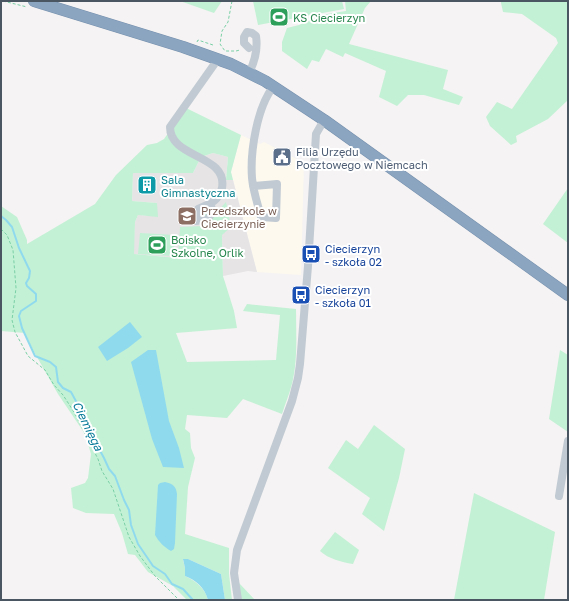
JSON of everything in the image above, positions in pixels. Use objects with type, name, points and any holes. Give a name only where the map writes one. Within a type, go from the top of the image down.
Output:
[{"type":"highway","points":[[34,1],[184,47],[218,59],[274,86],[324,120],[568,295]]},
{"type":"street","points":[[249,73],[256,58],[250,48]]},
{"type":"street","points":[[210,204],[220,195],[223,182],[220,173],[214,166],[184,149],[173,139],[170,125],[218,59]]},
{"type":"street","points":[[253,186],[277,184],[276,218],[261,217],[253,186],[252,179],[255,134],[263,104],[274,86]]},
{"type":"street","points":[[238,600],[234,573],[237,550],[290,406],[298,378],[308,266],[316,134],[324,120]]},
{"type":"street","points":[[559,496],[568,440]]},
{"type":"path","points":[[232,1],[228,22],[222,31],[220,44],[225,51],[228,52],[250,48]]},
{"type":"path","points":[[1,229],[7,235],[13,250],[16,300],[12,320],[15,332],[28,356],[45,370],[74,412],[98,459],[102,471],[113,489],[126,529],[134,547],[146,566],[179,600]]},
{"type":"shaded area","points":[[241,135],[260,144],[264,142],[304,163],[301,275],[257,272],[231,172]]},
{"type":"shaded area","points":[[213,153],[228,157],[226,179],[233,180],[257,272],[248,271],[223,276],[222,235],[179,258],[133,254],[135,222],[138,215],[157,216],[157,203],[132,201],[133,173],[193,173],[201,157]]},
{"type":"green space","points":[[180,1],[222,1],[214,13]]},
{"type":"green space","name":"KS Ciecierzyn","points":[[253,1],[342,1],[344,9],[258,25]]},
{"type":"green space","points":[[345,1],[371,1],[365,8],[349,44],[448,70],[443,89],[463,97],[459,105],[424,95],[408,95],[397,106],[379,97],[386,71],[345,53],[343,57],[326,49],[319,62],[312,60],[307,69],[282,51],[282,42],[287,28],[299,25],[321,15],[346,11]]},
{"type":"green space","points":[[501,1],[568,1],[568,100],[548,119],[516,136],[517,142],[511,145],[490,126],[486,117],[497,102],[512,109],[558,43],[556,38],[522,14],[503,12]]},
{"type":"green space","points":[[186,108],[241,135],[231,172],[233,180],[226,180],[228,157],[213,153],[201,157],[193,173],[133,173],[132,201],[157,203],[158,217],[138,215],[135,222],[134,254],[178,258],[180,227],[204,226],[206,224],[205,214],[216,213],[226,202],[231,227],[222,235],[223,276],[234,311],[237,328],[176,333],[187,362],[276,360],[280,315],[243,311],[247,304],[296,309],[294,375],[282,414],[243,399],[227,418],[187,415],[185,429],[190,433],[191,448],[195,458],[188,487],[185,534],[229,548],[229,574],[232,600],[225,600],[221,574],[188,559],[183,560],[185,576],[200,585],[208,600],[187,600],[173,586],[148,572],[135,555],[128,554],[122,533],[114,514],[86,513],[73,508],[71,488],[85,483],[88,478],[91,454],[85,434],[58,394],[25,333],[1,331],[1,206],[17,217],[27,240],[27,244],[95,204],[116,175],[147,145],[157,143],[164,139]]},
{"type":"green space","points":[[568,188],[568,243],[543,224]]},
{"type":"green space","name":"Boisko Szkolne, Orlik","points":[[140,233],[175,235],[174,256],[138,254]]},
{"type":"green space","points":[[560,350],[568,355],[568,432],[549,419]]},
{"type":"green space","points":[[374,425],[405,449],[399,478],[384,531],[362,514],[370,498],[328,468],[346,440],[358,449]]},
{"type":"green space","points":[[474,493],[555,532],[544,600],[454,600]]},
{"type":"green space","points":[[335,532],[359,550],[353,564],[335,560],[320,551]]},
{"type":"green space","points":[[239,583],[255,600],[241,600]]},
{"type":"water","points":[[130,322],[142,337],[107,361],[98,347]]},
{"type":"water","points":[[148,350],[156,350],[169,421],[179,448],[184,468],[163,467],[152,439],[131,362]]},
{"type":"water","points":[[165,482],[174,486],[177,494],[175,543],[174,549],[171,551],[158,540],[155,535],[158,485]]},
{"type":"water","points":[[183,559],[188,559],[221,574],[225,600],[208,600],[200,585],[185,576]]},
{"type":"waterway","name":"Ciemięga","points":[[1,216],[12,227],[19,248],[30,271],[29,278],[26,283],[27,286],[36,294],[36,301],[21,311],[19,316],[22,328],[35,356],[50,362],[56,367],[58,382],[63,388],[71,392],[109,469],[115,476],[129,510],[131,525],[138,544],[153,566],[165,574],[172,584],[183,589],[193,600]]},
{"type":"place","name":"KS Ciecierzyn","points":[[279,17]]},
{"type":"place","name":"Filia Urzędu Pocztowego w Niemcach","points":[[282,157]]},
{"type":"place","name":"Sala Gimnastyczna","points":[[147,185]]},
{"type":"place","name":"Przedszkole w Ciecierzynie","points":[[187,216]]},
{"type":"place","name":"Boisko Szkolne, Orlik","points":[[157,245]]},
{"type":"place","name":"Ciecierzyn - szkoła 02","points":[[311,254]]},
{"type":"place","name":"Ciecierzyn - szkoła 01","points":[[301,295]]}]
